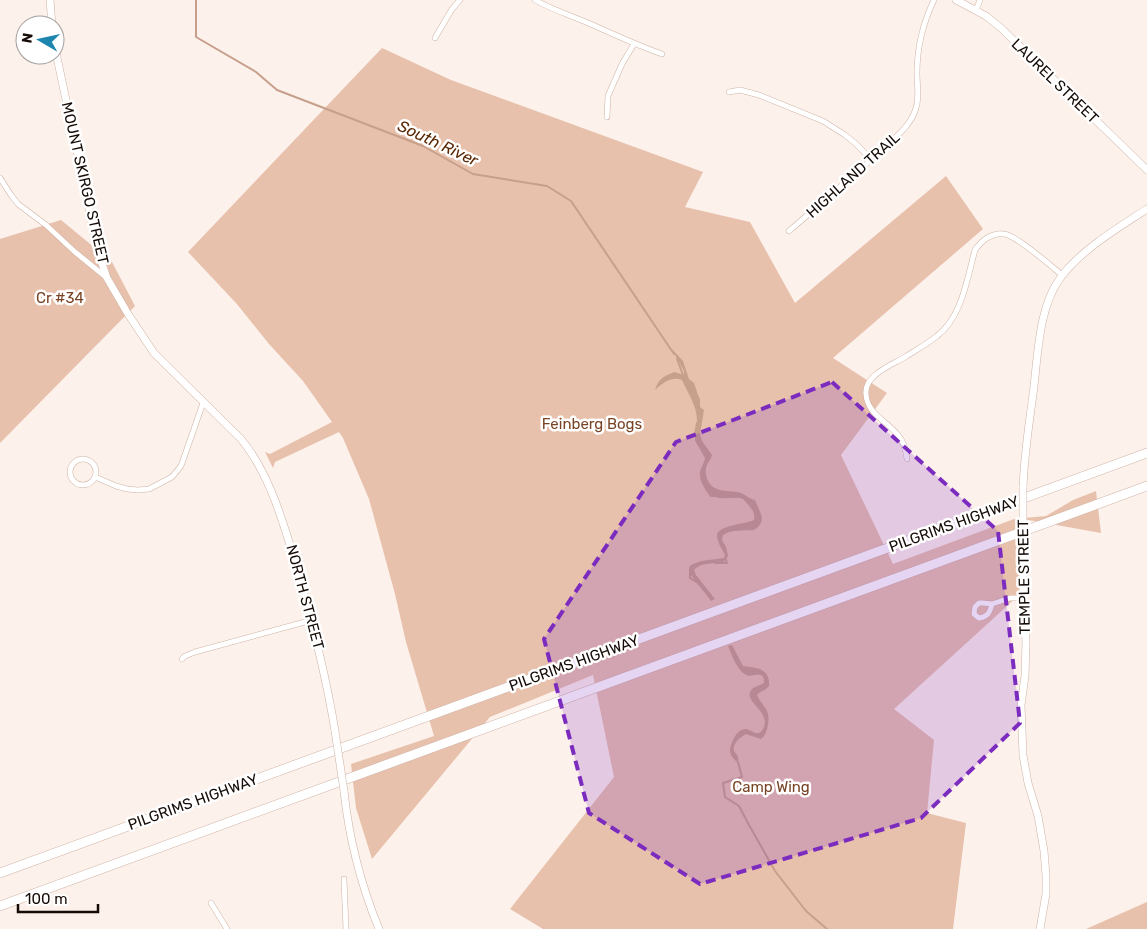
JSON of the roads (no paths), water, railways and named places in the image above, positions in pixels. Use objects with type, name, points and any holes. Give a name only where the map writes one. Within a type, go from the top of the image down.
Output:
[{"type":"highway","name":"PILGRIMS HIGHWAY","points":[[0,873],[1147,453]]},
{"type":"highway","name":"PILGRIMS HIGHWAY","points":[[0,906],[1147,486]]},
{"type":"main road","points":[[50,0],[51,15]]},
{"type":"main road","name":"LAUREL STREET","points":[[956,0],[976,10],[1001,28],[1147,170]]},
{"type":"main road","name":"MOUNT SKIRGO STREET","points":[[59,65],[100,258],[107,278],[128,314]]},
{"type":"main road","name":"TEMPLE STREET","points":[[1040,929],[1045,903],[1046,867],[1038,816],[1028,783],[1023,755],[1022,705],[1026,642],[1023,598],[1023,488],[1025,450],[1042,322],[1049,298],[1062,275],[1097,243],[1147,209]]},
{"type":"main road","name":"NORTH STREET","points":[[128,314],[154,353],[241,439],[250,451],[272,493],[285,526],[312,620],[327,686],[349,826],[359,871],[379,929]]},
{"type":"street","points":[[435,38],[452,9],[460,0]]},
{"type":"street","points":[[535,0],[634,44],[662,54]]},
{"type":"street","name":"HIGHLAND TRAIL","points":[[789,231],[872,160],[903,131],[910,121],[915,112],[918,94],[919,48],[924,23],[934,0]]},
{"type":"street","points":[[976,10],[980,0]]},
{"type":"street","points":[[607,118],[608,96],[622,64],[634,44]]},
{"type":"street","points":[[729,92],[740,90],[759,95],[823,121],[840,131],[872,160]]},
{"type":"street","points":[[0,178],[18,204],[46,225],[107,278]]},
{"type":"street","points":[[907,459],[905,447],[900,438],[869,406],[866,390],[871,380],[882,370],[939,335],[948,325],[958,306],[975,250],[979,244],[994,235],[1005,234],[1026,246],[1062,275]]},
{"type":"street","points":[[95,477],[116,486],[138,490],[149,489],[172,477],[181,466],[203,403]]},
{"type":"street","points":[[81,459],[88,460],[96,470],[95,477],[85,485],[78,484],[70,474],[71,467],[81,459]]},
{"type":"street","points":[[992,604],[1010,598],[1023,598]]},
{"type":"street","points":[[182,659],[190,653],[206,648],[312,620]]},
{"type":"street","points":[[344,879],[346,929]]},
{"type":"street","points":[[211,903],[227,929]]},
{"type":"waterway","name":"South River","points":[[196,0],[196,37],[256,72],[277,90],[423,146],[473,174],[547,186],[571,201],[674,354]]},
{"type":"waterway","name":"South River","points":[[677,359],[683,375]]},
{"type":"waterway","name":"South River","points":[[696,438],[697,423]]},
{"type":"waterway","name":"South River","points":[[697,442],[705,456]]},
{"type":"waterway","name":"South River","points":[[706,489],[711,496],[716,496]]},
{"type":"waterway","name":"South River","points":[[726,497],[736,497]]},
{"type":"waterway","name":"South River","points":[[715,563],[727,563],[726,560]]},
{"type":"waterway","name":"South River","points":[[690,570],[690,578],[698,583]]},
{"type":"waterway","name":"South River","points":[[738,762],[742,777],[723,783],[725,797],[739,806],[775,871],[806,911],[827,929]]},
{"type":"park label","name":"Cr #34","points":[[60,298]]},
{"type":"park label","name":"Feinberg Bogs","points":[[592,424]]},
{"type":"park label","name":"Camp Wing","points":[[771,787]]}]
